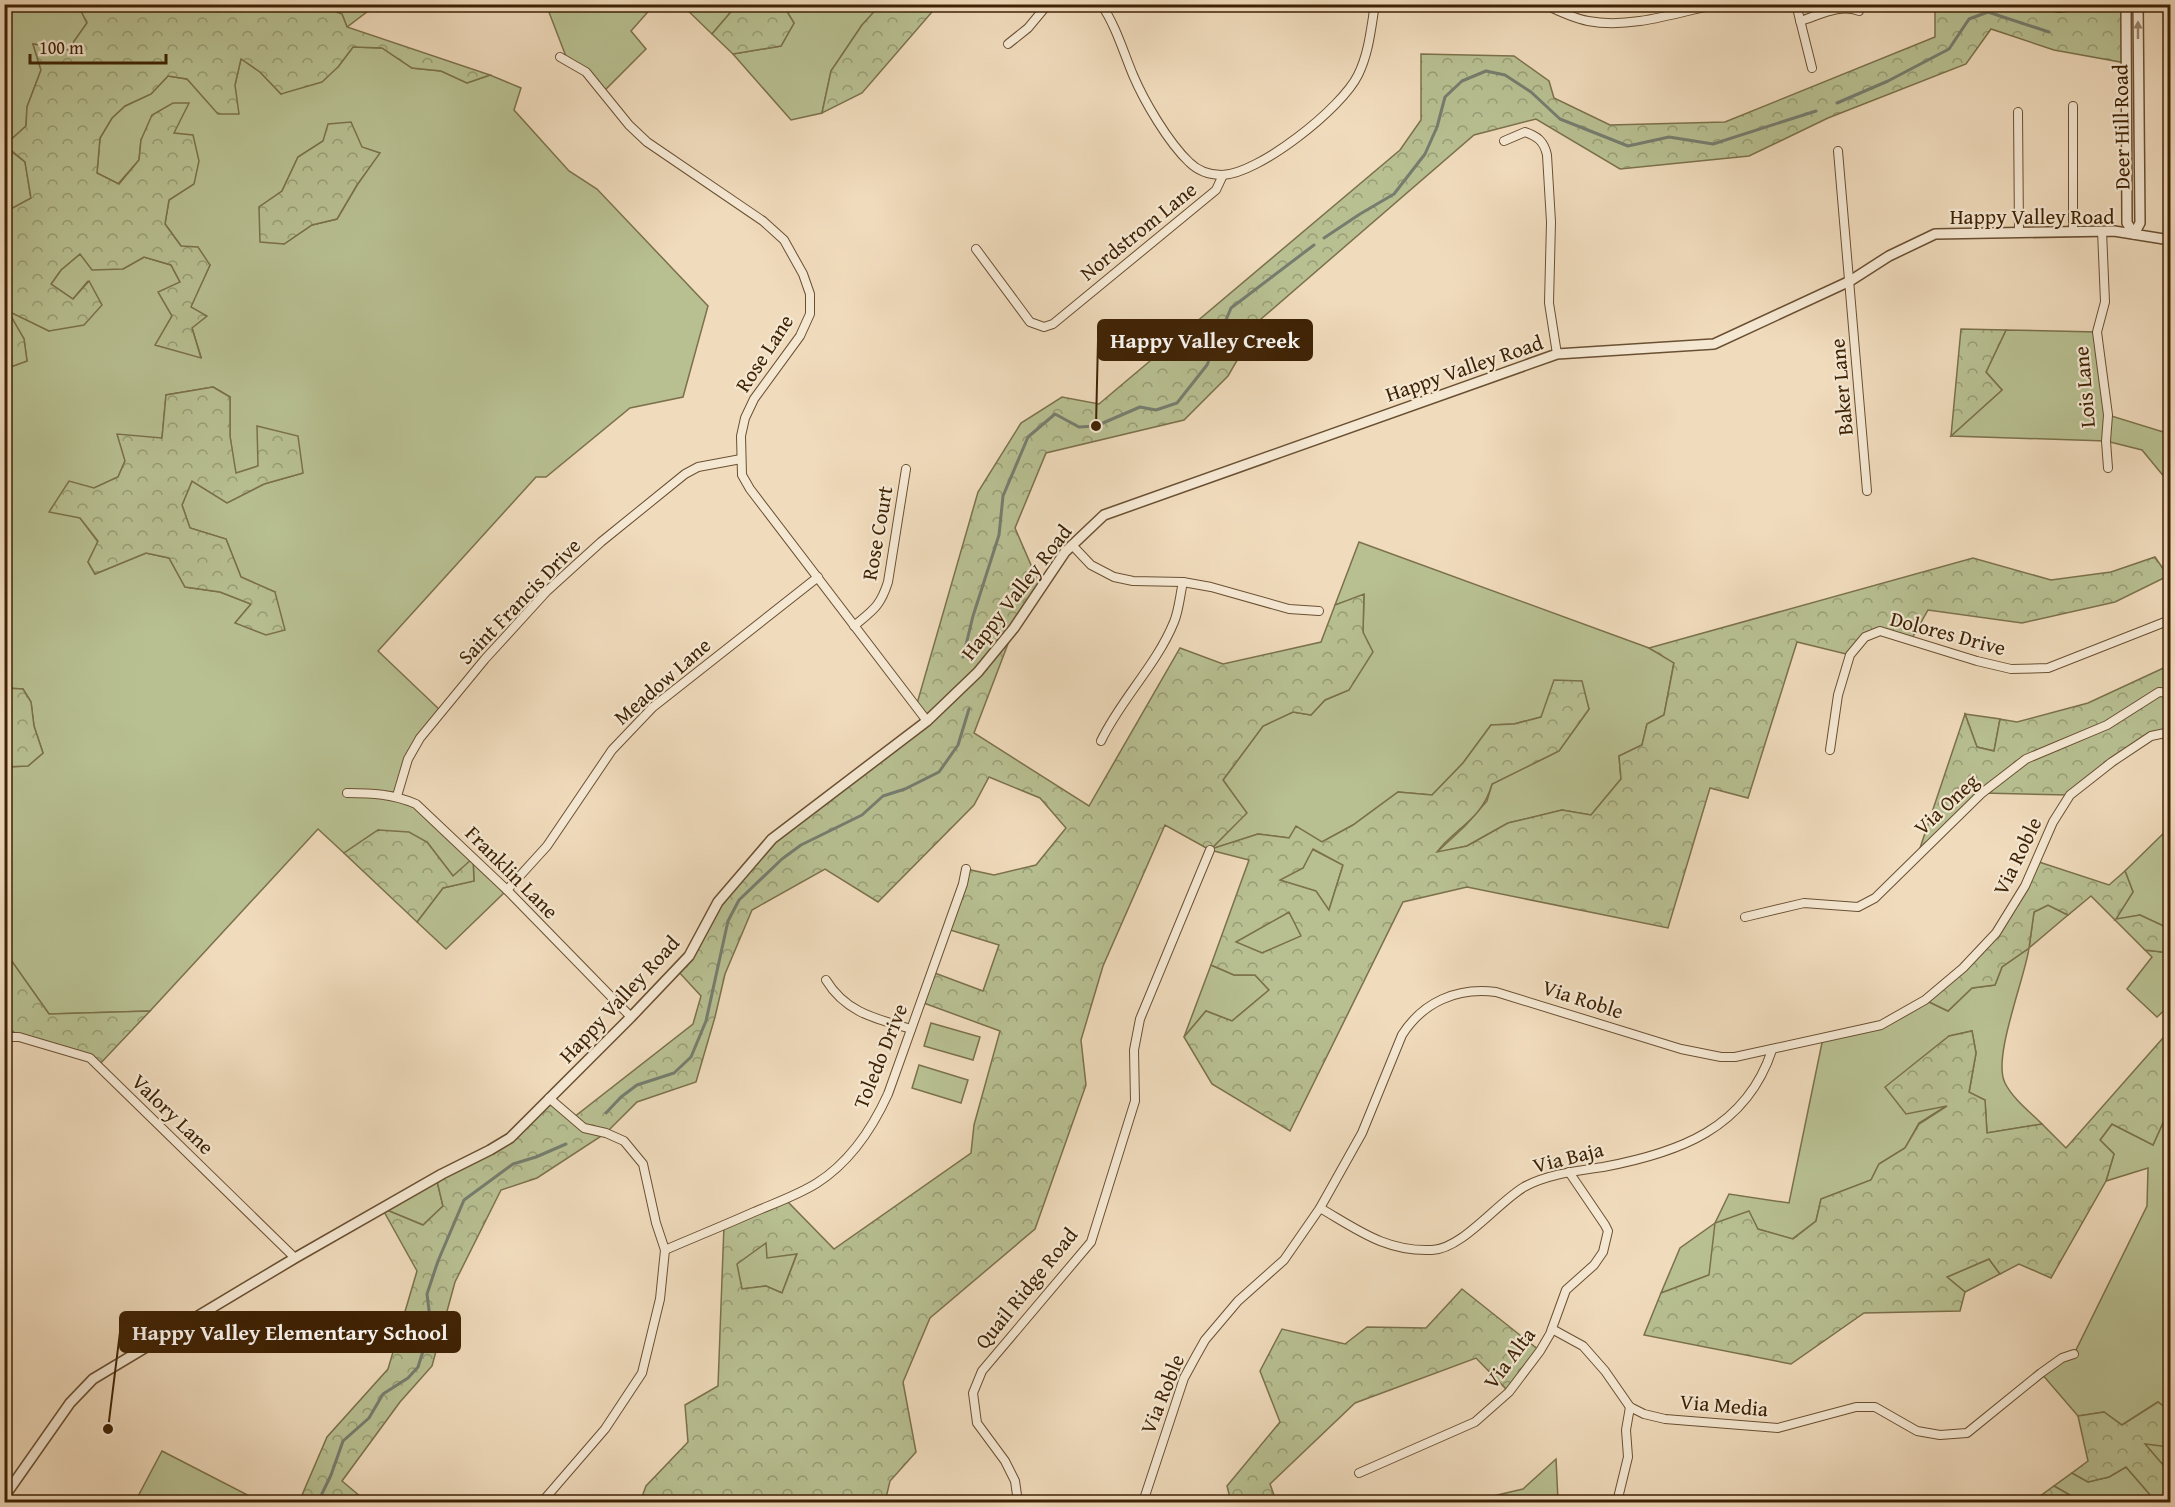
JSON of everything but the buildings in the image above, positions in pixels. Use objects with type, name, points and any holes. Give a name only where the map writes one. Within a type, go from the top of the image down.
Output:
[{"type":"street","points":[[1008,44],[1028,28],[1048,4]]},
{"type":"street","points":[[1101,4],[1111,19],[1133,75],[1163,130],[1190,164],[1205,173],[1224,175]]},
{"type":"street","name":"Nordstrom Lane","points":[[976,249],[1030,322],[1044,327],[1053,324],[1216,190],[1224,175],[1241,171],[1260,162],[1314,124],[1358,77],[1366,55],[1375,4]]},
{"type":"street","points":[[1544,4],[1566,15],[1605,23],[1629,22],[1717,4]]},
{"type":"street","points":[[1796,4],[1812,68]]},
{"type":"street","points":[[2040,4],[2059,8],[2101,4]]},
{"type":"street","name":"Deer Hill Road","points":[[2126,4],[2127,223],[2134,234],[2140,223],[2138,4]]},
{"type":"street","points":[[1800,21],[1841,8],[1850,7],[1859,11]]},
{"type":"street","name":"Rose Lane","points":[[560,57],[586,72],[629,125],[647,142],[763,221],[784,240],[803,274],[810,294],[810,314],[800,336],[754,399],[745,418],[741,436],[742,475],[750,489],[927,721]]},
{"type":"street","points":[[2073,106],[2073,231]]},
{"type":"street","points":[[2018,112],[2019,233]]},
{"type":"street","points":[[1504,141],[1524,132],[1537,136],[1548,154],[1551,222],[1549,303],[1557,354]]},
{"type":"street","name":"Baker Lane","points":[[1838,151],[1868,490]]},
{"type":"street","name":"Happy Valley Road","points":[[4,1497],[70,1403],[93,1379],[295,1258],[510,1138],[689,956],[718,902],[772,840],[927,721],[978,672],[1014,628],[1065,552],[1104,515],[1123,506],[1557,354],[1714,344],[1850,281],[1889,256],[1935,234],[2102,231],[2170,240]]},
{"type":"street","name":"Lois Lane","points":[[2102,231],[2105,302],[2097,332],[2108,415],[2106,441],[2108,468]]},
{"type":"street","name":"Saint Francis Drive","points":[[397,796],[408,759],[432,721],[547,591],[685,474],[698,467],[741,459]]},
{"type":"street","name":"Rose Court","points":[[854,626],[878,606],[888,582],[906,469]]},
{"type":"street","points":[[1072,545],[1091,565],[1114,577],[1133,581],[1183,582],[1210,587],[1289,609],[1319,611]]},
{"type":"street","name":"Meadow Lane","points":[[507,890],[547,846],[612,750],[653,707],[818,577]]},
{"type":"street","points":[[1101,741],[1111,721],[1156,657],[1174,621],[1183,582]]},
{"type":"street","name":"Dolores Drive","points":[[1830,750],[1838,695],[1850,655],[1865,637],[1880,631],[2011,669],[2048,668],[2170,620]]},
{"type":"street","name":"Via Oneg","points":[[1745,917],[1804,903],[1858,907],[1875,898],[1982,793],[2026,759],[2106,725],[2159,692],[2170,693]]},
{"type":"street","name":"Via Roble","points":[[1143,1503],[1184,1378],[1205,1340],[1238,1301],[1284,1260],[1320,1208],[1362,1133],[1402,1035],[1426,1008],[1446,996],[1470,990],[1496,992],[1696,1053],[1735,1058],[1881,1025],[1925,1000],[1963,968],[1996,933],[2025,886],[2053,822],[2070,795],[2112,762],[2151,736],[2170,732]]},
{"type":"street","name":"Franklin Lane","points":[[346,793],[397,796],[416,804],[507,890],[631,1017]]},
{"type":"street","name":"Quail Ridge Road","points":[[1018,1503],[1015,1481],[1005,1461],[977,1423],[973,1393],[982,1371],[1091,1242],[1135,1101],[1134,1050],[1140,1019],[1210,850]]},
{"type":"street","name":"Toledo Drive","points":[[665,1250],[817,1183],[844,1160],[866,1135],[878,1117],[963,884],[966,869]]},
{"type":"street","points":[[826,980],[834,993],[859,1013],[911,1029]]},
{"type":"street","name":"Valory Lane","points":[[4,1037],[19,1037],[90,1058],[295,1258]]},
{"type":"street","name":"Via Baja","points":[[1320,1208],[1380,1243],[1404,1250],[1435,1250],[1464,1237],[1502,1202],[1526,1186],[1569,1172],[1605,1166],[1689,1143],[1717,1126],[1742,1105],[1767,1067],[1772,1050]]},
{"type":"street","points":[[542,1503],[605,1429],[642,1373],[660,1299],[665,1250],[656,1223],[643,1164],[624,1141],[606,1133],[584,1128],[549,1098]]},
{"type":"street","name":"Via Alta","points":[[1359,1473],[1475,1422],[1488,1413],[1509,1392],[1540,1351],[1552,1329],[1566,1290],[1594,1265],[1603,1252],[1608,1231],[1595,1208],[1569,1172]]},
{"type":"street","points":[[1552,1329],[1584,1346],[1630,1407],[1626,1430],[1628,1457],[1617,1503]]},
{"type":"street","name":"Via Media","points":[[1630,1407],[1644,1414],[1665,1419],[1778,1428],[1856,1407],[1875,1407],[1917,1431],[1940,1435],[1967,1433],[2041,1373],[2062,1358],[2074,1354]]},
{"type":"green space","points":[[731,4],[736,6],[712,34],[682,5]]},
{"type":"green space","points":[[881,4],[938,5],[862,93],[822,113],[831,71],[862,25]]},
{"type":"green space","points":[[5,5],[80,5],[87,23],[68,50],[33,44],[41,70],[27,107],[26,126],[5,145]]},
{"type":"green space","points":[[80,5],[317,5],[342,14],[347,27],[490,75],[467,83],[441,71],[412,68],[382,48],[353,47],[338,67],[322,82],[281,94],[260,72],[241,59],[235,85],[239,114],[218,114],[187,79],[168,76],[151,94],[125,106],[112,118],[100,138],[97,173],[119,184],[139,160],[141,140],[152,115],[173,103],[189,103],[174,133],[193,135],[199,161],[194,184],[169,200],[165,224],[181,246],[198,247],[210,265],[191,307],[207,316],[192,328],[201,358],[155,345],[172,316],[158,292],[180,282],[171,265],[144,257],[123,269],[92,270],[80,254],[61,270],[51,284],[73,299],[89,281],[102,305],[84,325],[49,331],[8,311],[24,339],[27,361],[5,369],[5,216],[7,211],[31,198],[25,162],[5,145],[26,126],[27,107],[41,70],[33,44],[68,50],[87,23]]},
{"type":"green space","points":[[317,5],[376,5],[347,27],[342,14]]},
{"type":"green space","points":[[540,5],[613,5],[631,10],[634,5],[654,5],[631,31],[646,49],[602,93],[586,72],[567,59],[547,7]]},
{"type":"green space","points":[[731,5],[783,5],[794,23],[781,46],[733,54],[712,34],[736,6]]},
{"type":"green space","points":[[783,5],[881,5],[862,25],[831,71],[822,113],[791,120],[733,54],[781,46],[794,23]]},
{"type":"green space","points":[[1935,5],[2126,5],[2126,63],[2054,50],[1991,29],[1966,64],[1828,118],[1749,156],[1620,169],[1536,119],[1474,135],[1261,319],[1228,376],[1184,420],[1046,453],[1015,528],[1041,588],[1014,628],[974,733],[1089,806],[1180,648],[1223,664],[1321,642],[1335,605],[1364,594],[1363,632],[1373,652],[1349,690],[1325,700],[1311,715],[1293,712],[1263,726],[1223,780],[1247,813],[1211,849],[1258,834],[1289,838],[1296,826],[1322,842],[1353,825],[1398,792],[1432,795],[1463,763],[1491,725],[1514,724],[1541,717],[1554,680],[1582,681],[1589,709],[1559,751],[1492,784],[1488,796],[1475,815],[1437,852],[1467,846],[1508,823],[1562,810],[1591,815],[1621,779],[1619,756],[1642,745],[1647,724],[1664,715],[1674,663],[1649,648],[1973,558],[2051,580],[2111,572],[2155,557],[2168,576],[2115,602],[2022,623],[1928,610],[1911,640],[1891,634],[1877,633],[1865,639],[1850,655],[1797,642],[1748,798],[1710,788],[1668,928],[1467,887],[1403,902],[1290,1131],[1212,1084],[1184,1037],[1206,1011],[1232,1021],[1269,990],[1255,975],[1234,975],[1211,965],[1249,860],[1210,850],[1165,825],[1103,966],[1081,1040],[1086,1085],[1035,1229],[930,1318],[903,1382],[916,1452],[890,1481],[885,1502],[640,1502],[646,1486],[688,1442],[685,1405],[718,1386],[724,1225],[785,1199],[834,1249],[971,1153],[974,1125],[1000,1031],[921,1002],[932,972],[983,991],[999,945],[947,929],[966,869],[994,875],[1036,865],[1066,828],[1040,798],[989,777],[974,805],[878,902],[825,869],[752,910],[725,974],[696,1082],[637,1102],[606,1133],[537,1178],[501,1190],[455,1282],[432,1366],[400,1402],[342,1481],[367,1502],[299,1502],[327,1437],[388,1369],[417,1271],[382,1208],[423,1225],[443,1206],[436,1177],[490,1150],[549,1098],[574,1117],[693,1024],[701,996],[676,969],[718,902],[772,839],[927,721],[916,707],[978,492],[1021,423],[1062,397],[1099,404],[1400,150],[1421,120],[1421,54],[1514,56],[1549,81],[1554,98],[1610,125],[1725,122],[1935,37]],"holes":[[[1313,849],[1343,865],[1329,910],[1316,891],[1280,880],[1303,868]],[[1289,912],[1301,936],[1262,953],[1236,942]],[[766,1243],[767,1258],[797,1254],[782,1293],[766,1286],[742,1289],[737,1264]]]},
{"type":"green space","points":[[353,47],[382,48],[412,68],[441,71],[467,83],[490,75],[521,88],[514,110],[569,171],[597,189],[708,306],[683,397],[630,408],[546,477],[536,477],[378,651],[441,711],[420,738],[397,796],[416,804],[507,890],[446,949],[417,922],[443,888],[474,881],[473,859],[453,876],[427,842],[378,830],[344,853],[318,829],[150,1011],[49,1014],[11,960],[5,956],[5,767],[28,766],[43,753],[34,726],[31,702],[23,689],[5,688],[5,369],[27,361],[24,339],[7,310],[49,331],[88,281],[73,299],[51,284],[61,270],[80,254],[123,269],[144,257],[171,265],[180,282],[172,316],[156,345],[201,357],[192,328],[190,307],[210,265],[181,246],[165,224],[169,200],[193,184],[141,140],[139,160],[118,184],[97,173],[100,138],[112,118],[125,106],[151,94],[168,76],[187,79],[201,93],[235,85],[241,58],[260,72],[281,94],[338,67]],"holes":[[[323,141],[379,153],[337,219],[312,225],[284,244],[259,208],[282,191],[298,157]],[[213,387],[230,397],[230,436],[235,474],[258,466],[303,473],[264,484],[227,503],[192,481],[182,505],[190,528],[226,539],[241,577],[275,592],[235,623],[251,604],[220,592],[185,587],[169,558],[146,553],[95,574],[88,562],[98,542],[80,518],[94,488],[118,477],[125,461],[162,438],[166,395]]]},
{"type":"green space","points":[[351,122],[362,147],[380,153],[357,185],[337,219],[312,225],[284,244],[260,242],[259,207],[282,191],[298,157],[323,141],[328,124]]},
{"type":"green space","points":[[4,146],[25,162],[31,199],[7,211],[5,216]]},
{"type":"green space","points":[[1961,329],[2006,330],[1986,372],[2002,390],[1951,436]]},
{"type":"green space","points":[[2006,330],[2097,332],[2108,415],[2170,434],[2170,484],[2142,450],[2106,441],[1951,436],[2002,390],[1986,372]]},
{"type":"green space","points":[[213,387],[230,397],[230,436],[236,473],[258,466],[257,426],[298,436],[303,473],[264,484],[227,503],[192,481],[182,505],[190,528],[226,539],[241,577],[275,592],[285,630],[266,635],[235,623],[251,604],[220,592],[185,587],[169,558],[146,553],[95,574],[88,562],[98,541],[80,518],[49,512],[69,481],[94,488],[118,477],[125,461],[117,434],[162,438],[166,395]]},
{"type":"green space","points":[[1359,542],[1649,648],[1674,662],[1664,715],[1647,724],[1642,745],[1619,756],[1621,779],[1591,815],[1562,810],[1508,823],[1467,846],[1436,853],[1487,801],[1492,784],[1559,751],[1589,709],[1581,681],[1541,717],[1514,724],[1491,725],[1463,763],[1432,795],[1398,792],[1353,825],[1322,842],[1258,834],[1210,850],[1246,813],[1223,780],[1263,726],[1293,712],[1311,715],[1325,700],[1349,690],[1363,632],[1364,595],[1335,605]]},
{"type":"green space","points":[[2170,665],[2170,724],[2162,734],[2151,736],[2070,795],[1982,793],[1917,857],[1965,714],[1977,747],[1994,751],[2000,719],[2017,722],[2088,703]]},
{"type":"green space","points":[[5,688],[23,689],[31,702],[34,726],[43,753],[28,766],[5,767]]},
{"type":"green space","points":[[1965,714],[2000,719],[1994,751],[1977,747]]},
{"type":"green space","points":[[2170,827],[2170,929],[2140,915],[2115,920],[2133,892],[2125,871]]},
{"type":"green space","points":[[378,830],[409,832],[427,842],[453,876],[473,858],[474,881],[443,888],[417,922],[344,853]]},
{"type":"green space","points":[[1312,849],[1343,865],[1329,910],[1279,880],[1303,868]]},
{"type":"green space","points":[[2036,861],[2109,885],[2125,871],[2133,892],[2116,919],[2140,915],[2170,929],[2170,953],[2145,950],[2091,896],[2068,915],[2048,905],[2034,912],[2029,948],[2002,967],[1995,985],[1972,988],[1948,1011],[1925,1000],[1996,933]]},
{"type":"green space","points":[[2048,905],[2068,915],[2029,948],[2034,912]]},
{"type":"green space","points":[[1289,912],[1302,936],[1262,953],[1235,942]]},
{"type":"green space","points":[[2029,948],[2006,1037],[2002,1071],[2005,1083],[2012,1094],[2042,1124],[1987,1133],[1985,1100],[1969,1093],[1976,1053],[1972,1031],[1949,1036],[1948,1105],[1919,1123],[1905,1148],[1879,1164],[1871,1180],[1821,1199],[1816,1221],[1792,1239],[1758,1229],[1709,1275],[1661,1293],[1680,1248],[1715,1223],[1729,1194],[1789,1203],[1823,1038],[1881,1025],[1925,1000],[1948,1011],[1972,988],[1995,985],[2002,967]]},
{"type":"green space","points":[[2145,950],[2170,953],[2170,1005],[2157,1017],[2127,989],[2152,957]]},
{"type":"green space","points":[[5,956],[11,960],[49,1014],[150,1011],[98,1066],[90,1058],[19,1037],[5,1024]]},
{"type":"green space","points":[[1211,965],[1234,975],[1255,975],[1269,990],[1232,1021],[1206,1011],[1184,1037]]},
{"type":"green space","points":[[931,1023],[980,1037],[973,1060],[924,1046]]},
{"type":"green space","points":[[2170,1030],[2170,1107],[2153,1145],[2112,1124],[2100,1140],[2114,1154],[2106,1181],[2051,1278],[2019,1264],[2000,1274],[1989,1259],[1947,1277],[1965,1292],[1960,1311],[1864,1313],[1791,1364],[1644,1335],[1661,1293],[1709,1275],[1715,1223],[1749,1211],[1758,1229],[1793,1239],[1816,1221],[1821,1199],[1871,1180],[1879,1164],[1905,1148],[1919,1124],[1947,1106],[1906,1114],[1885,1087],[1949,1036],[1972,1031],[1976,1053],[1969,1092],[1985,1100],[1987,1133],[2042,1124],[2066,1148]]},
{"type":"green space","points":[[919,1065],[968,1080],[961,1103],[912,1088]]},
{"type":"green space","points":[[2170,1107],[2170,1411],[2158,1402],[2122,1425],[2104,1412],[2078,1416],[2041,1373],[2074,1354],[2147,1206],[2148,1168],[2106,1181],[2114,1154],[2100,1140],[2112,1124],[2153,1145]]},
{"type":"green space","points":[[436,1177],[443,1206],[423,1225],[382,1208]]},
{"type":"green space","points":[[767,1242],[797,1253],[782,1293],[766,1286],[742,1289],[736,1264]]},
{"type":"green space","points":[[1989,1259],[2000,1274],[1965,1292],[1947,1277]]},
{"type":"green space","points":[[1462,1289],[1540,1351],[1509,1392],[1476,1358],[1355,1403],[1270,1484],[1275,1498],[1255,1502],[1231,1502],[1227,1486],[1280,1422],[1260,1371],[1282,1329],[1345,1344],[1367,1327],[1426,1328]]},
{"type":"green space","points":[[2158,1402],[2170,1411],[2170,1447],[2145,1444],[2170,1473],[2170,1496],[2152,1497],[2126,1467],[2109,1477],[2088,1482],[2072,1473],[2088,1461],[2078,1416],[2104,1412],[2122,1425]]},
{"type":"green space","points":[[2144,1443],[2170,1447],[2170,1473],[2168,1471]]},
{"type":"green space","points":[[162,1451],[261,1502],[135,1502]]},
{"type":"green space","points":[[1556,1459],[1558,1500],[1580,1502],[1467,1502],[1523,1489]]},
{"type":"green space","points":[[2126,1467],[2152,1497],[2170,1496],[2170,1502],[2082,1502],[2054,1486],[2072,1473],[2088,1482],[2109,1477]]},
{"type":"green space","points":[[2054,1486],[2082,1502],[2032,1502]]},
{"type":"waterway","points":[[1837,103],[1888,81],[1949,49],[1969,19],[1988,12],[2049,32]]},
{"type":"waterway","points":[[1324,238],[1394,194],[1425,154],[1437,127],[1445,97],[1462,81],[1486,71],[1505,75],[1531,92],[1560,119],[1628,146],[1669,137],[1713,144],[1816,111]]},
{"type":"waterway","points":[[963,657],[973,616],[999,535],[1003,496],[1028,437],[1055,414],[1079,427],[1096,426],[1140,407],[1156,410],[1177,403],[1207,365],[1231,308],[1314,245]]},
{"type":"waterway","points":[[606,1113],[621,1097],[637,1085],[674,1073],[691,1057],[706,1021],[728,921],[739,900],[782,859],[801,845],[862,815],[883,796],[905,789],[939,772],[958,745],[969,709]]},
{"type":"waterway","points":[[318,1502],[343,1441],[369,1418],[383,1394],[408,1378],[418,1367],[431,1326],[427,1294],[438,1261],[464,1200],[513,1164],[566,1144]]},
{"type":"place","name":"Happy Valley Creek","points":[[1096,426]]},
{"type":"place","name":"Happy Valley Elementary School","points":[[108,1429]]}]
